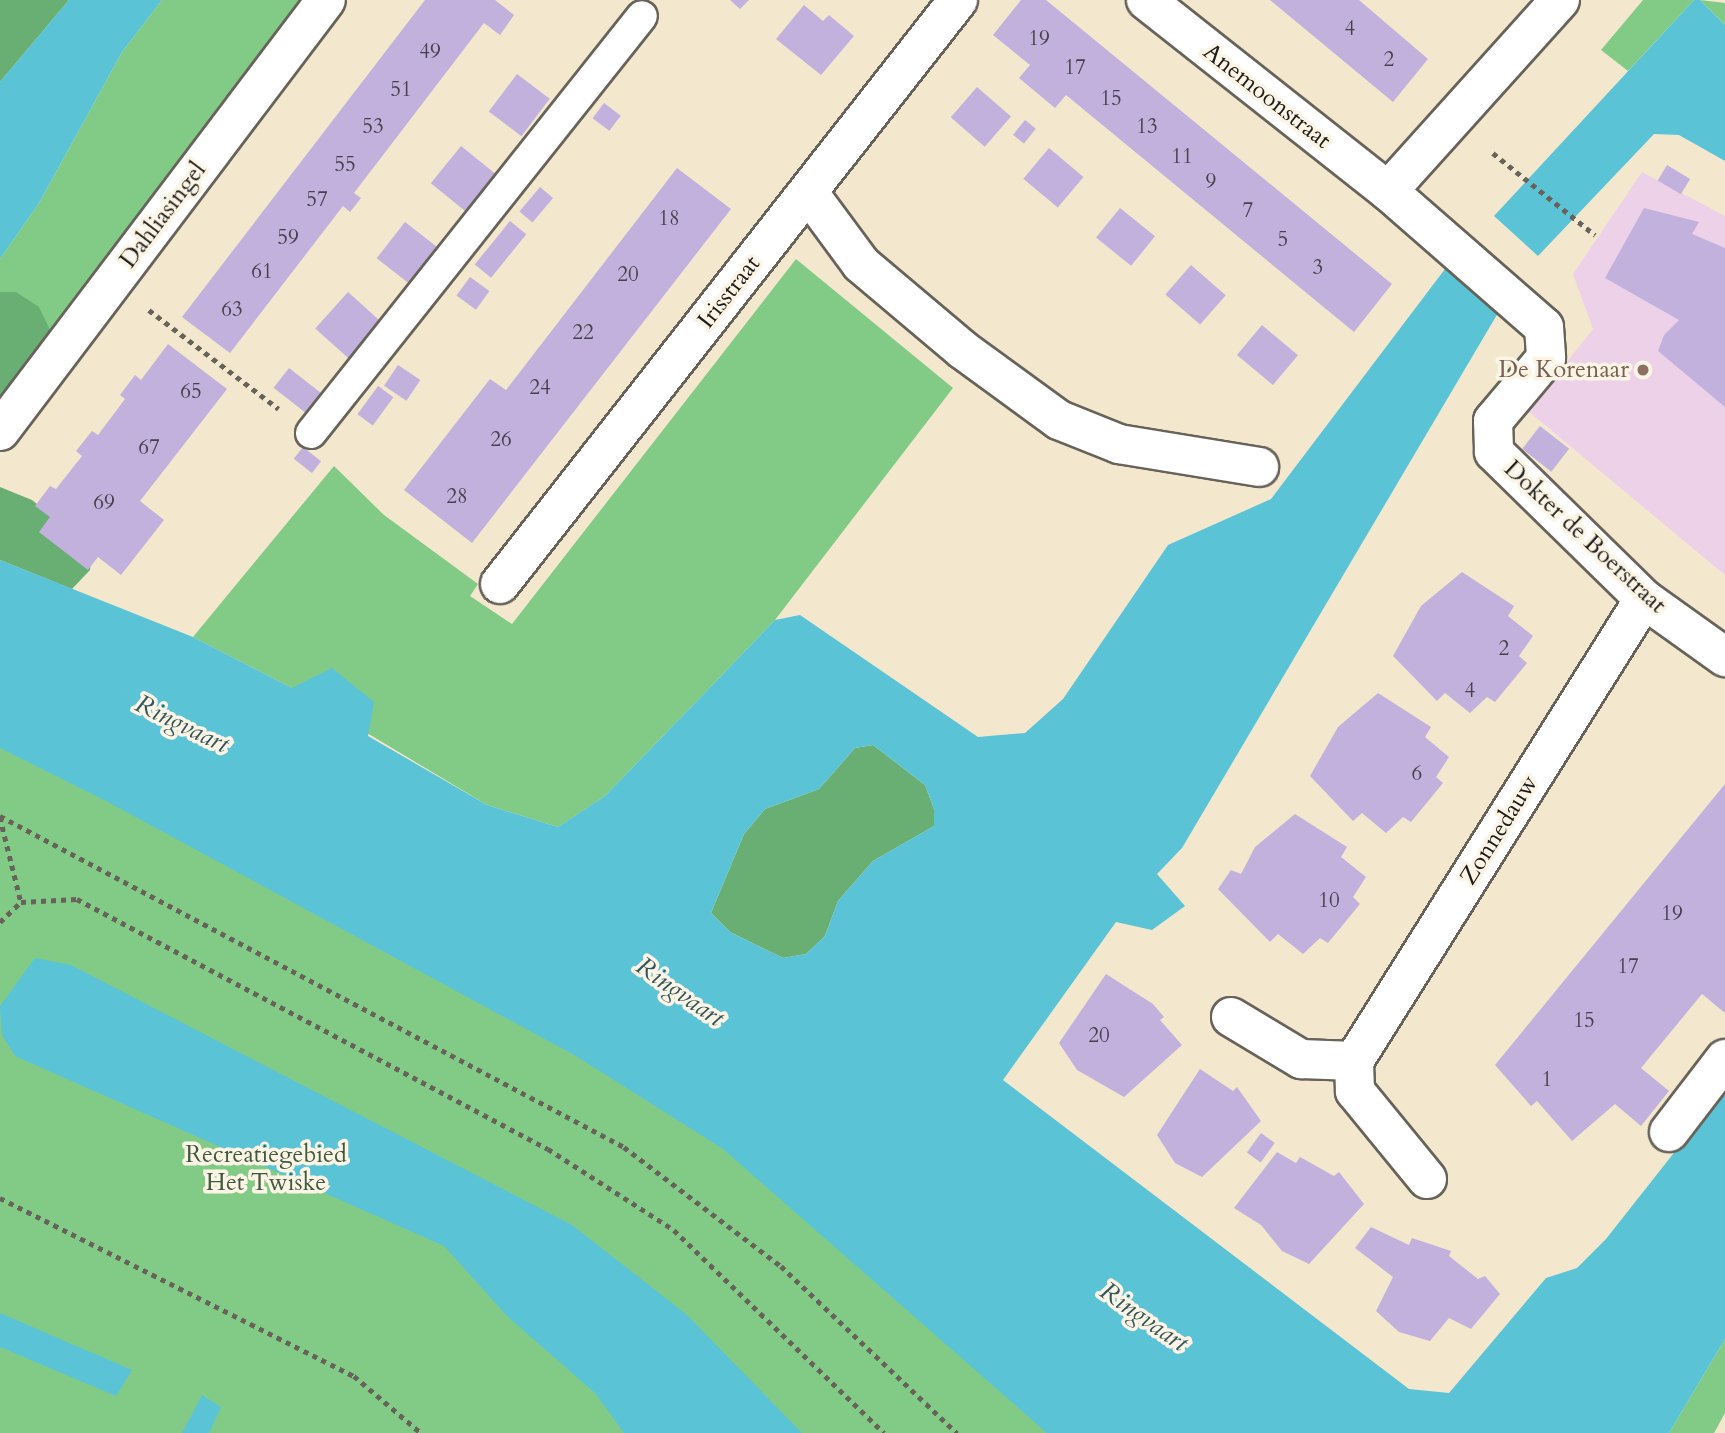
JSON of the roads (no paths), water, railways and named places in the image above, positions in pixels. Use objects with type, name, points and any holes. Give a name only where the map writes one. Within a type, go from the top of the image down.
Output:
[{"type":"street","name":"Dahliasingel","points":[[0,431],[326,0]]},
{"type":"street","name":"Irisstraat","points":[[500,584],[958,0]]},
{"type":"street","name":"Anemoonstraat","points":[[1146,0],[1388,191]]},
{"type":"street","points":[[1388,191],[1560,0]]},
{"type":"street","name":"Dokter de Boerstraat","points":[[1388,191],[1544,327],[1546,358],[1493,421],[1494,452],[1644,599],[1725,657]]},
{"type":"street","points":[[808,192],[861,264],[963,350],[1059,420],[1119,444],[1259,467]]},
{"type":"street","name":"Zonnedauw","points":[[1354,1061],[1644,599]]},
{"type":"street","points":[[1231,1017],[1301,1059],[1354,1061],[1355,1091],[1427,1179]]},
{"type":"street","points":[[1669,1132],[1725,1059]]},
{"type":"lane","points":[[311,433],[642,16]]},
{"type":"water","points":[[69,0],[162,0],[122,52],[39,203],[0,259],[0,82]]},
{"type":"water","points":[[1694,0],[1700,0],[1725,25],[1725,161],[1679,135],[1654,134],[1538,256],[1494,216]]},
{"type":"water","name":"Ringvaart","points":[[1445,269],[1498,313],[1182,848],[1157,874],[1185,906],[1152,930],[1116,922],[1003,1080],[1409,1389],[1449,1393],[1546,1278],[1577,1268],[1606,1239],[1725,1088],[1725,1339],[1669,1433],[1047,1433],[723,1149],[576,1056],[108,802],[0,748],[0,560],[193,637],[292,688],[332,668],[374,702],[368,736],[487,805],[558,827],[605,796],[775,620],[800,615],[978,737],[1025,733],[1063,699],[1168,545],[1271,499]],"holes":[[[873,745],[925,785],[934,809],[934,826],[873,861],[838,901],[825,936],[806,954],[783,958],[730,932],[711,913],[744,834],[765,809],[819,789],[855,748]]]},
{"type":"water","points":[[35,958],[71,965],[572,1225],[686,1314],[802,1433],[624,1433],[595,1393],[508,1317],[444,1246],[15,1056],[2,1035],[0,1006]]},
{"type":"water","points":[[0,1313],[132,1370],[116,1396],[0,1347]]},
{"type":"water","points":[[202,1395],[221,1407],[209,1433],[182,1433]]},
{"type":"place","name":"De Korenaar","points":[[1643,370]]},
{"type":"park label","name":"Recreatiegebied Het Twiske","points":[[266,1169]]}]
